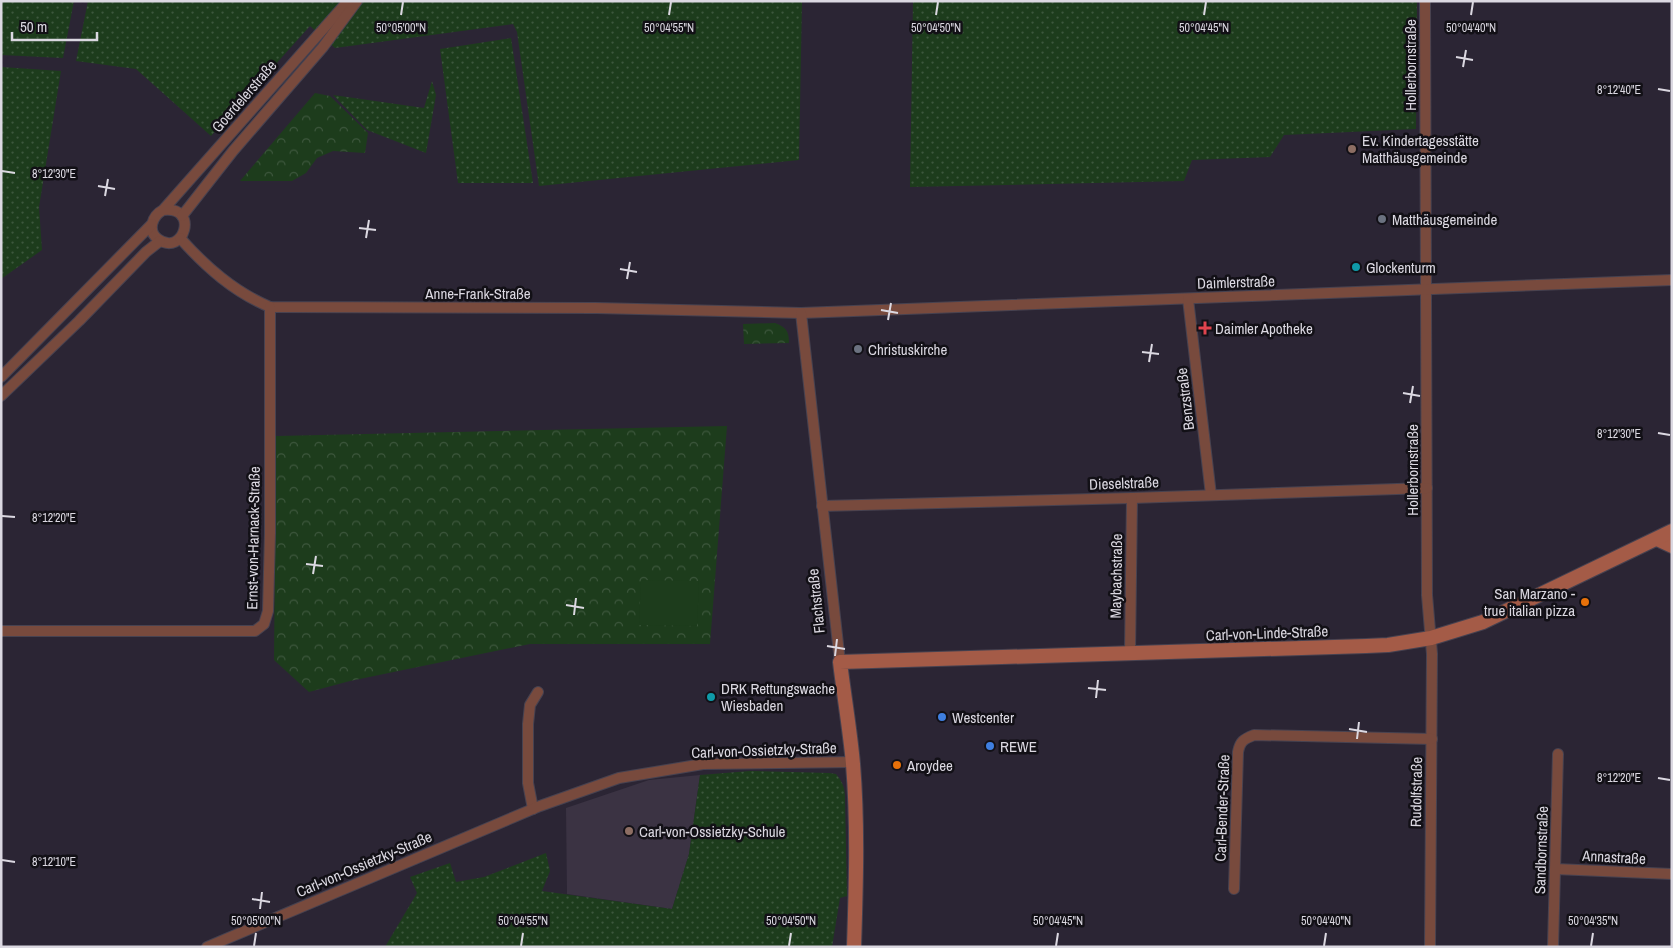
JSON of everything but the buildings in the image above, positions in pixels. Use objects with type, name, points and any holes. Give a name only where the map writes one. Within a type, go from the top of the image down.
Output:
[{"type":"street","name":"Goerdelerstraße","points":[[1,377],[152,224],[156,216],[348,1]]},
{"type":"street","name":"Goerdelerstraße","points":[[182,216],[233,150],[323,47],[357,1]]},
{"type":"street","name":"Hollerbornstraße","points":[[1425,1],[1427,595],[1431,638]]},
{"type":"street","points":[[152,224],[154,234],[160,241],[170,243],[180,238],[185,230],[182,216],[174,210],[163,210]]},
{"type":"street","name":"Anne-Frank-Straße","points":[[180,238],[220,277],[252,299],[270,307],[596,308],[801,313]]},
{"type":"street","points":[[1,396],[79,321],[146,252],[160,241]]},
{"type":"street","name":"Daimlerstraße","points":[[801,313],[1672,280]]},
{"type":"street","name":"Benzstraße","points":[[1188,299],[1211,495]]},
{"type":"street","name":"Ernst-von-Harnack-Straße","points":[[1,631],[255,631],[264,624],[268,611],[270,533],[270,307]]},
{"type":"street","name":"Flachstraße","points":[[801,313],[853,762],[856,825],[854,947]]},
{"type":"street","name":"Dieselstraße","points":[[822,506],[1427,488]]},
{"type":"street","name":"Maybachstraße","points":[[1130,653],[1132,498]]},
{"type":"street","name":"Carl-von-Linde-Straße","points":[[840,662],[1366,646],[1410,642],[1431,638],[1484,622],[1672,531]]},
{"type":"street","points":[[1657,539],[1672,546]]},
{"type":"street","name":"Rudolfstraße","points":[[1430,947],[1431,638]]},
{"type":"street","points":[[534,809],[528,783],[528,724],[530,705],[538,692]]},
{"type":"street","name":"Carl-Bender-Straße","points":[[1234,889],[1238,752],[1240,744],[1244,739],[1254,735],[1432,739]]},
{"type":"street","name":"Sandbornstraße","points":[[1553,947],[1558,754]]},
{"type":"street","name":"Carl-von-Ossietzky-Straße","points":[[207,947],[534,809],[619,778],[703,764],[853,762]]},
{"type":"street","name":"Annastraße","points":[[1555,869],[1672,874]]},
{"type":"shaded area","name":"Carl-von-Ossietzky-Schule","points":[[700,775],[689,854],[672,909],[567,894],[566,808],[649,780]]},
{"type":"green space","points":[[1,1],[74,1],[63,58],[1,55]]},
{"type":"green space","points":[[88,1],[802,1],[799,160],[539,186],[517,32],[513,24],[335,48],[310,26],[211,136],[136,69],[76,61]]},
{"type":"green space","points":[[913,1],[1417,1],[1416,129],[1284,135],[1270,157],[1192,160],[1184,181],[910,187]]},
{"type":"green space","points":[[511,38],[533,183],[458,183],[440,49]]},
{"type":"green space","points":[[1,67],[61,71],[39,207],[42,250],[1,279]]},
{"type":"green space","points":[[432,81],[436,95],[426,153],[367,130],[333,95],[424,108]]},
{"type":"green space","points":[[315,93],[330,96],[368,133],[365,153],[333,151],[317,158],[306,173],[292,181],[240,181]]},
{"type":"green space","points":[[775,323],[786,330],[789,343],[744,344],[743,324]]},
{"type":"green space","points":[[727,426],[710,644],[530,644],[350,681],[309,692],[274,660],[276,436]]},
{"type":"green space","points":[[641,580],[699,581],[697,626],[639,625]]},
{"type":"green space","points":[[750,771],[836,774],[844,788],[847,896],[840,898],[832,947],[385,947],[417,893],[410,877],[450,863],[456,882],[484,877],[546,853],[550,871],[542,891],[672,909],[689,854],[700,775]]},
{"type":"place","name":"Ev. Kindertagesstätte Matthäusgemeinde","points":[[1352,149]]},
{"type":"place","name":"Matthäusgemeinde","points":[[1382,219]]},
{"type":"place","name":"Glockenturm","points":[[1356,267]]},
{"type":"place","name":"Daimler Apotheke","points":[[1205,328]]},
{"type":"place","name":"Christuskirche","points":[[858,349]]},
{"type":"place","name":"San Marzano - true italian pizza","points":[[1585,602]]},
{"type":"place","name":"DRK Rettungswache Wiesbaden","points":[[711,697]]},
{"type":"place","name":"Westcenter","points":[[942,717]]},
{"type":"place","name":"REWE","points":[[990,746]]},
{"type":"place","name":"Aroydee","points":[[897,765]]},
{"type":"place","name":"Carl-von-Ossietzky-Schule","points":[[629,831]]}]
